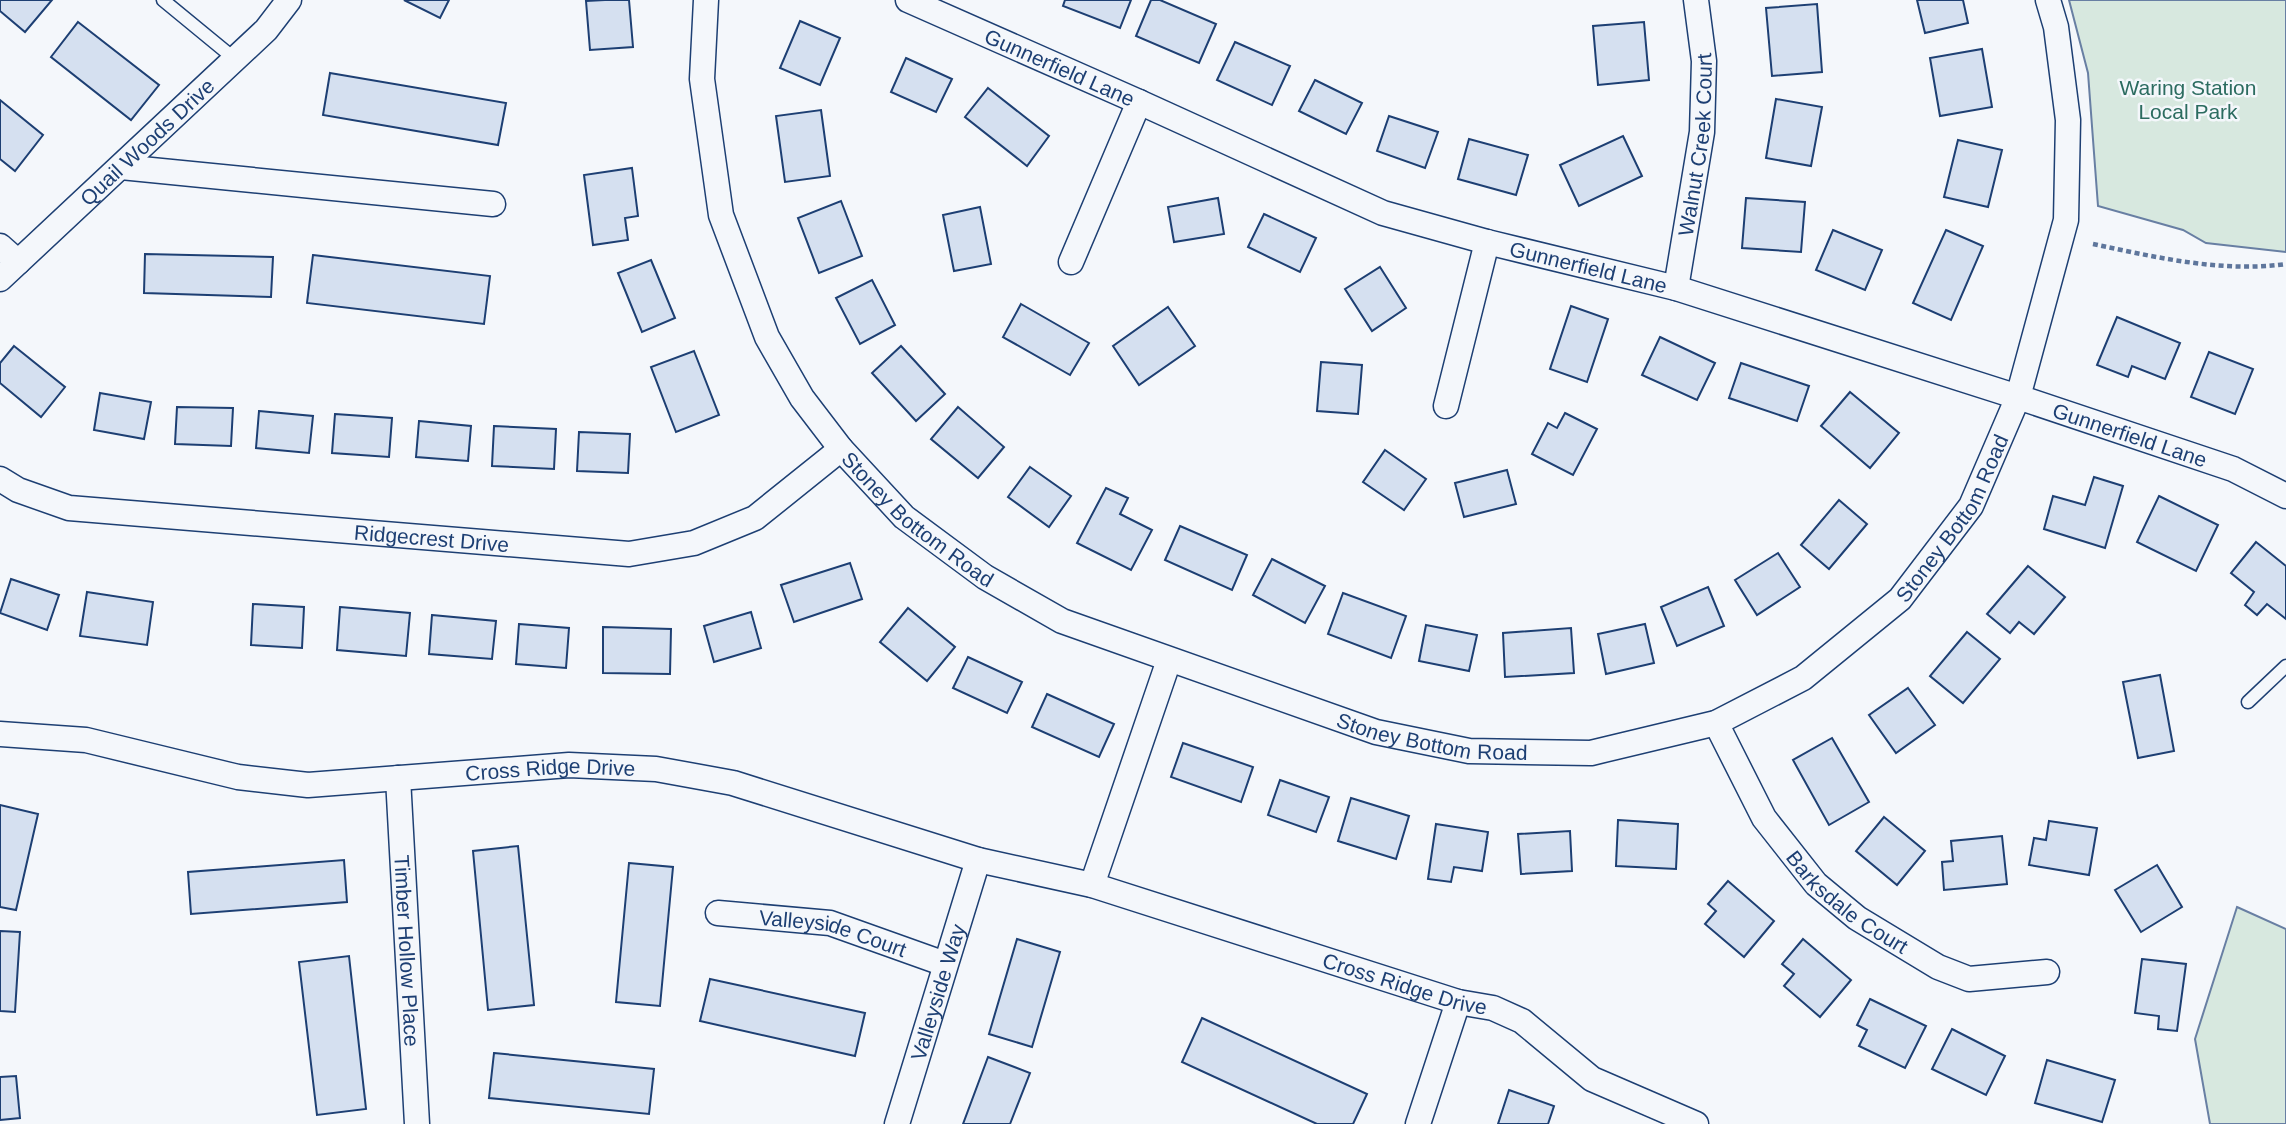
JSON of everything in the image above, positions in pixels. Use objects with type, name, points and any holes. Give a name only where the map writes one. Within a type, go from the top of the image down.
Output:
[{"type":"street","name":"Quail Woods Drive","points":[[0,279],[9,254],[121,167],[236,60],[266,30],[289,0]]},
{"type":"street","name":"Stoney Bottom Road","points":[[706,0],[702,79],[721,215],[767,337],[802,398],[841,449],[904,517],[985,577],[1062,621],[1376,732],[1469,751],[1591,753],[1716,723],[1804,678],[1900,599],[1971,506],[2018,397],[2066,220],[2068,120],[2056,27],[2048,0]]},
{"type":"street","name":"Gunnerfield Lane","points":[[908,0],[1384,212],[1487,242],[1676,288],[2233,469],[2286,496]]},
{"type":"street","name":"Walnut Creek Court","points":[[1676,288],[1702,132],[1704,61],[1696,0]]},
{"type":"street","points":[[1070,262],[1139,102]]},
{"type":"street","points":[[121,167],[493,204]]},
{"type":"street","points":[[1446,406],[1487,242]]},
{"type":"street","name":"Ridgecrest Drive","points":[[0,479],[18,490],[69,508],[629,554],[694,543],[755,518],[841,449]]},
{"type":"street","points":[[1092,885],[1169,660]]},
{"type":"street","name":"Barksdale Court","points":[[1716,723],[1764,818],[1816,884],[1857,918],[1938,967],[1969,979],[2047,972]]},
{"type":"street","name":"Cross Ridge Drive","points":[[0,734],[86,740],[238,777],[308,785],[569,765],[656,769],[733,783],[978,860],[1092,885],[1458,1002],[1493,1008],[1522,1021],[1592,1079],[1696,1124]]},
{"type":"street","name":"Timber Hollow Place","points":[[398,778],[417,1124]]},
{"type":"street","name":"Valleyside Way","points":[[897,1124],[978,860]]},
{"type":"street","name":"Valleyside Court","points":[[718,913],[830,923],[945,964]]},
{"type":"street","points":[[1418,1124],[1458,1002]]},
{"type":"lane","points":[[163,0],[236,60]]},
{"type":"lane","points":[[2248,702],[2286,666]]},
{"type":"path","points":[[2093,244],[2152,257],[2226,265],[2266,267],[2286,264]]},
{"type":"green space","name":"Waring Station Local Park","points":[[2069,0],[2286,0],[2286,252],[2206,243],[2183,230],[2098,206],[2088,73]]},
{"type":"green space","points":[[2237,907],[2286,929],[2286,1124],[2210,1124],[2195,1039]]},
{"type":"building","points":[[0,0],[52,0],[25,32],[0,11]]},
{"type":"building","points":[[404,0],[449,0],[440,18]]},
{"type":"building","points":[[629,0],[633,47],[590,50],[586,1]]},
{"type":"building","points":[[1065,0],[1131,0],[1120,28],[1063,6]]},
{"type":"building","points":[[1151,0],[1160,0],[1216,24],[1199,63],[1136,36]]},
{"type":"building","points":[[1917,0],[1963,0],[1968,23],[1925,33]]},
{"type":"building","points":[[1817,4],[1822,72],[1772,76],[1766,8]]},
{"type":"building","points":[[800,21],[840,38],[820,85],[780,68]]},
{"type":"building","points":[[78,22],[159,85],[131,120],[51,57]]},
{"type":"building","points":[[1644,22],[1649,80],[1598,85],[1593,26]]},
{"type":"building","points":[[1235,42],[1290,66],[1272,105],[1217,80]]},
{"type":"building","points":[[1982,49],[1992,107],[1940,116],[1930,58]]},
{"type":"building","points":[[906,58],[952,79],[936,112],[891,92]]},
{"type":"building","points":[[330,73],[506,103],[498,145],[323,115]]},
{"type":"building","points":[[1315,80],[1362,103],[1346,134],[1299,111]]},
{"type":"building","points":[[988,88],[1049,136],[1027,166],[965,117]]},
{"type":"building","points":[[1776,99],[1822,107],[1811,166],[1766,158]]},
{"type":"building","points":[[0,100],[43,135],[15,171],[0,159]]},
{"type":"building","points":[[821,110],[830,176],[785,182],[776,116]]},
{"type":"building","points":[[1389,116],[1438,132],[1425,168],[1377,151]]},
{"type":"building","points":[[1623,136],[1642,176],[1579,206],[1560,165]]},
{"type":"building","points":[[1469,139],[1528,155],[1516,195],[1458,179]]},
{"type":"building","points":[[1958,140],[2002,150],[1988,207],[1944,197]]},
{"type":"building","points":[[632,168],[638,216],[625,218],[628,240],[593,245],[584,175]]},
{"type":"building","points":[[1218,198],[1224,234],[1174,242],[1168,207]]},
{"type":"building","points":[[1746,198],[1805,202],[1801,252],[1742,248]]},
{"type":"building","points":[[841,201],[862,256],[819,273],[798,218]]},
{"type":"building","points":[[980,207],[991,264],[954,271],[943,215]]},
{"type":"building","points":[[1264,214],[1316,238],[1300,272],[1248,247]]},
{"type":"building","points":[[1833,230],[1882,250],[1865,290],[1816,270]]},
{"type":"building","points":[[1946,230],[1983,246],[1951,320],[1913,303]]},
{"type":"building","points":[[145,254],[273,257],[271,297],[144,293]]},
{"type":"building","points":[[313,255],[490,276],[484,324],[307,303]]},
{"type":"building","points":[[651,260],[675,318],[642,332],[618,273]]},
{"type":"building","points":[[1380,267],[1406,308],[1372,331],[1345,289]]},
{"type":"building","points":[[872,280],[895,325],[860,344],[836,298]]},
{"type":"building","points":[[1021,304],[1089,343],[1070,375],[1003,337]]},
{"type":"building","points":[[1571,306],[1608,319],[1587,382],[1550,369]]},
{"type":"building","points":[[1168,307],[1195,346],[1139,385],[1113,346]]},
{"type":"building","points":[[2117,317],[2180,343],[2165,379],[2132,366],[2128,377],[2097,365]]},
{"type":"building","points":[[1660,337],[1715,363],[1697,400],[1642,375]]},
{"type":"building","points":[[14,346],[65,387],[41,417],[0,383],[0,363]]},
{"type":"building","points":[[901,346],[945,394],[916,421],[872,373]]},
{"type":"building","points":[[694,351],[719,415],[676,432],[651,367]]},
{"type":"building","points":[[2209,352],[2253,369],[2235,414],[2191,397]]},
{"type":"building","points":[[1321,362],[1362,365],[1358,414],[1317,411]]},
{"type":"building","points":[[1741,363],[1809,386],[1797,421],[1729,398]]},
{"type":"building","points":[[1850,392],[1899,433],[1870,468],[1821,426]]},
{"type":"building","points":[[100,393],[151,402],[144,439],[94,430]]},
{"type":"building","points":[[177,407],[233,408],[231,446],[175,444]]},
{"type":"building","points":[[958,407],[1004,447],[978,478],[931,439]]},
{"type":"building","points":[[259,411],[313,416],[309,453],[256,448]]},
{"type":"building","points":[[1565,413],[1597,429],[1573,475],[1532,454],[1548,423],[1557,428]]},
{"type":"building","points":[[335,414],[392,418],[389,457],[332,453]]},
{"type":"building","points":[[419,421],[471,426],[468,461],[416,457]]},
{"type":"building","points":[[494,426],[556,429],[554,469],[492,466]]},
{"type":"building","points":[[579,432],[630,434],[628,473],[577,471]]},
{"type":"building","points":[[1385,450],[1426,479],[1404,510],[1363,482]]},
{"type":"building","points":[[1030,467],[1071,496],[1049,527],[1008,497]]},
{"type":"building","points":[[1507,470],[1516,504],[1464,517],[1455,483]]},
{"type":"building","points":[[2094,477],[2123,486],[2105,548],[2044,529],[2053,496],[2085,505]]},
{"type":"building","points":[[1106,488],[1128,498],[1120,514],[1152,530],[1131,570],[1077,543]]},
{"type":"building","points":[[2159,496],[2218,525],[2196,571],[2137,542]]},
{"type":"building","points":[[1839,500],[1867,524],[1829,569],[1801,545]]},
{"type":"building","points":[[1180,526],[1247,555],[1232,590],[1165,560]]},
{"type":"building","points":[[2256,542],[2286,566],[2286,619],[2267,604],[2257,615],[2245,605],[2254,592],[2231,573]]},
{"type":"building","points":[[1778,553],[1800,587],[1757,615],[1735,580]]},
{"type":"building","points":[[1272,559],[1325,586],[1305,623],[1253,595]]},
{"type":"building","points":[[850,563],[862,599],[794,622],[781,585]]},
{"type":"building","points":[[2028,566],[2065,597],[2034,634],[2019,622],[2010,633],[1987,614]]},
{"type":"building","points":[[11,579],[59,595],[47,630],[0,613]]},
{"type":"building","points":[[1708,587],[1724,626],[1677,646],[1661,607]]},
{"type":"building","points":[[87,592],[153,602],[147,645],[80,636]]},
{"type":"building","points":[[1343,593],[1406,616],[1391,658],[1328,634]]},
{"type":"building","points":[[253,604],[304,607],[302,648],[251,645]]},
{"type":"building","points":[[340,607],[410,613],[406,656],[337,650]]},
{"type":"building","points":[[908,608],[955,647],[927,681],[880,642]]},
{"type":"building","points":[[751,612],[761,648],[714,662],[704,626]]},
{"type":"building","points":[[432,615],[496,621],[492,659],[429,654]]},
{"type":"building","points":[[519,624],[569,628],[566,668],[516,664]]},
{"type":"building","points":[[1645,624],[1654,663],[1606,674],[1598,634]]},
{"type":"building","points":[[1426,625],[1477,635],[1469,671],[1419,661]]},
{"type":"building","points":[[603,627],[671,629],[670,674],[603,673]]},
{"type":"building","points":[[1571,628],[1574,673],[1505,677],[1503,633]]},
{"type":"building","points":[[1967,632],[2000,659],[1963,703],[1930,676]]},
{"type":"building","points":[[968,657],[1022,682],[1007,713],[953,688]]},
{"type":"building","points":[[2160,675],[2174,751],[2138,758],[2123,682]]},
{"type":"building","points":[[1908,688],[1935,725],[1896,753],[1869,715]]},
{"type":"building","points":[[1047,694],[1114,724],[1099,757],[1032,727]]},
{"type":"building","points":[[1832,738],[1869,802],[1829,825],[1793,760]]},
{"type":"building","points":[[1183,743],[1253,767],[1241,802],[1171,777]]},
{"type":"building","points":[[1280,780],[1329,797],[1316,832],[1268,815]]},
{"type":"building","points":[[1351,798],[1409,816],[1396,859],[1338,841]]},
{"type":"building","points":[[0,805],[38,814],[16,910],[0,907]]},
{"type":"building","points":[[1884,817],[1925,851],[1897,885],[1856,851]]},
{"type":"building","points":[[1618,820],[1678,824],[1676,869],[1616,866]]},
{"type":"building","points":[[2049,821],[2097,828],[2089,875],[2029,865],[2034,838],[2046,840]]},
{"type":"building","points":[[1436,824],[1488,832],[1482,871],[1454,867],[1451,882],[1428,879]]},
{"type":"building","points":[[1570,831],[1572,871],[1521,874],[1518,834]]},
{"type":"building","points":[[2002,836],[2007,884],[1944,890],[1942,862],[1953,861],[1951,841]]},
{"type":"building","points":[[518,846],[534,1005],[488,1010],[473,851]]},
{"type":"building","points":[[344,860],[347,902],[191,914],[188,872]]},
{"type":"building","points":[[629,863],[673,867],[660,1006],[616,1002]]},
{"type":"building","points":[[2157,865],[2182,907],[2141,932],[2115,890]]},
{"type":"building","points":[[1728,881],[1774,921],[1744,957],[1705,924],[1716,911],[1708,904]]},
{"type":"building","points":[[0,931],[20,932],[15,1012],[0,1011]]},
{"type":"building","points":[[1017,939],[1060,952],[1032,1047],[989,1034]]},
{"type":"building","points":[[1803,939],[1851,980],[1820,1017],[1784,986],[1794,974],[1782,964]]},
{"type":"building","points":[[349,956],[366,1109],[317,1115],[299,962]]},
{"type":"building","points":[[2142,959],[2186,964],[2177,1031],[2158,1029],[2159,1016],[2135,1013]]},
{"type":"building","points":[[710,979],[865,1013],[855,1056],[700,1021]]},
{"type":"building","points":[[1870,999],[1926,1026],[1905,1068],[1859,1046],[1867,1030],[1857,1025]]},
{"type":"building","points":[[1202,1018],[1367,1094],[1353,1124],[1317,1124],[1182,1062]]},
{"type":"building","points":[[1952,1029],[2005,1056],[1986,1095],[1932,1069]]},
{"type":"building","points":[[494,1053],[654,1069],[649,1114],[489,1098]]},
{"type":"building","points":[[988,1057],[1030,1073],[1010,1124],[963,1124]]},
{"type":"building","points":[[2047,1060],[2115,1080],[2102,1122],[2035,1103]]},
{"type":"building","points":[[16,1076],[20,1118],[0,1120],[0,1077]]},
{"type":"building","points":[[1509,1090],[1554,1106],[1548,1124],[1498,1124]]}]
